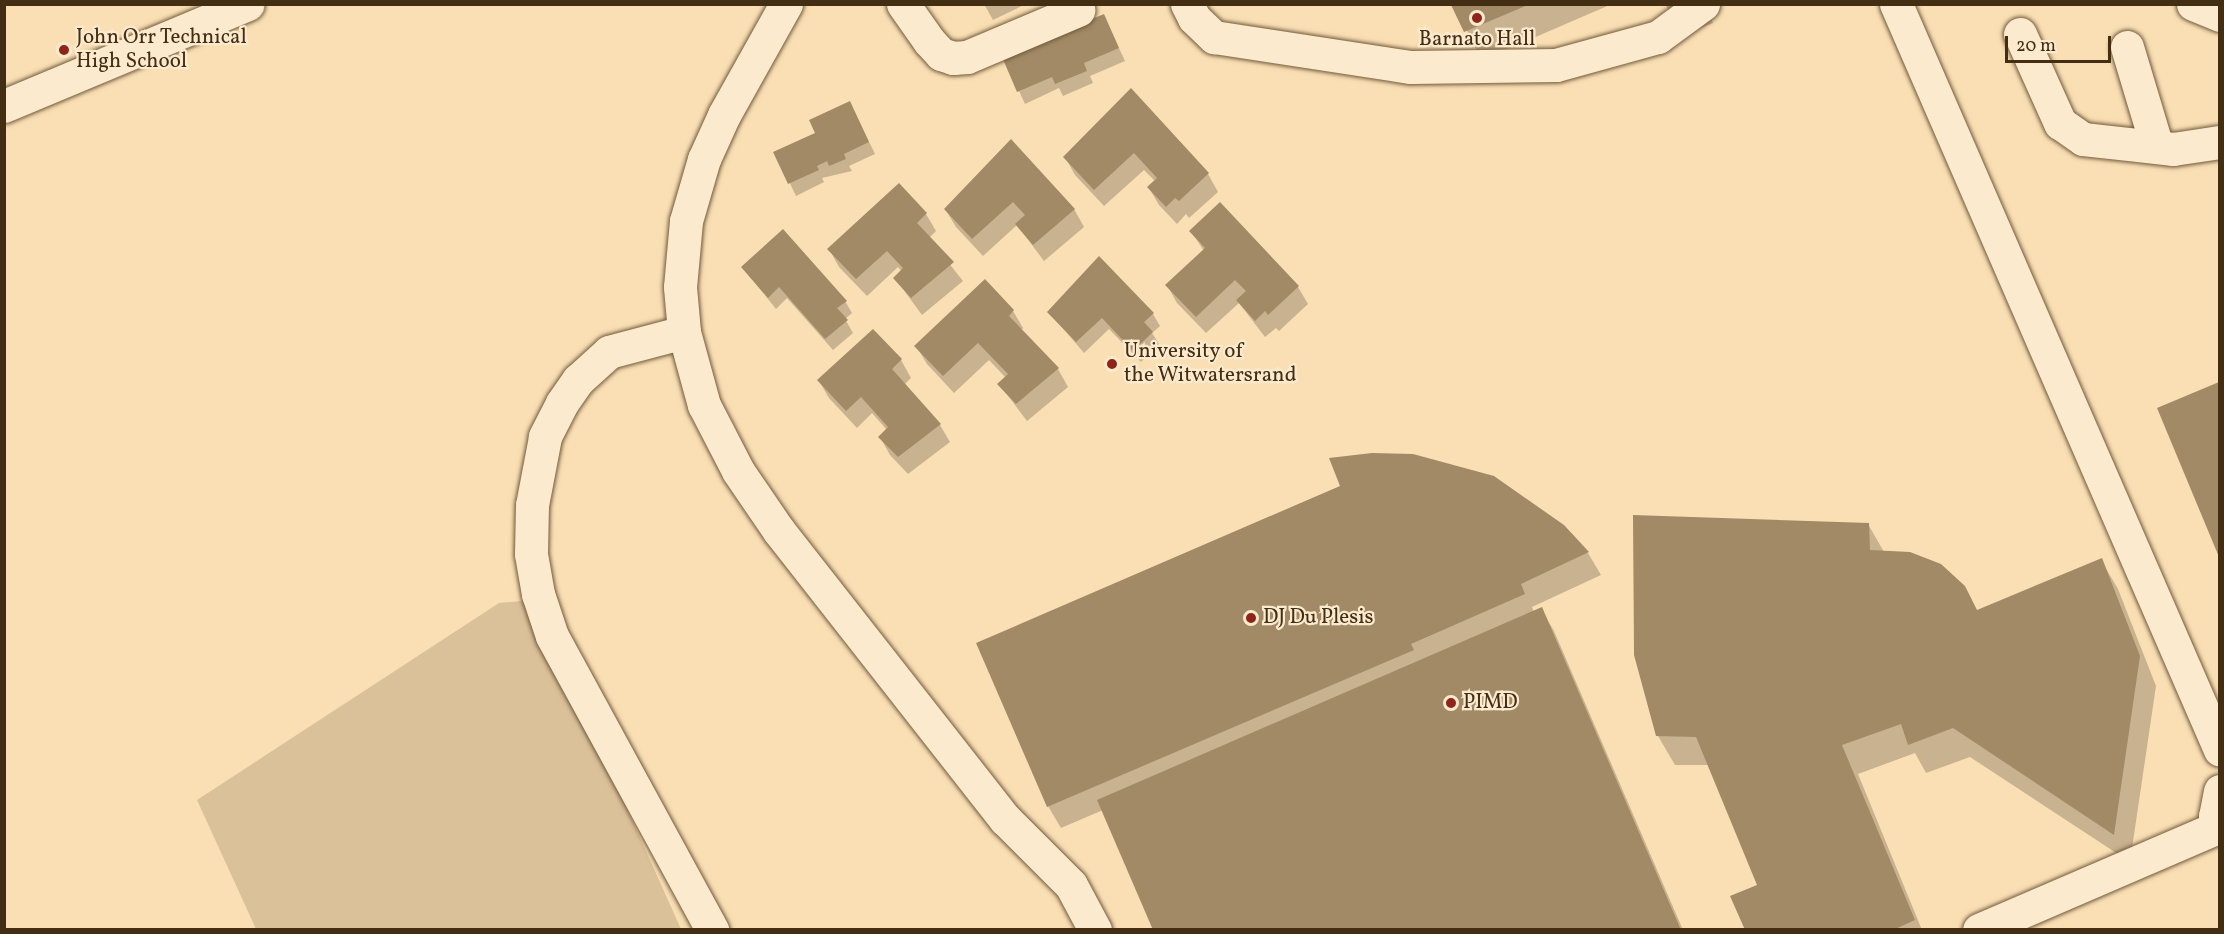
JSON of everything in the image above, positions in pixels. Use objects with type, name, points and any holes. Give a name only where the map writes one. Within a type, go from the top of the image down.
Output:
[{"type":"lane","points":[[4,106],[248,4]]},
{"type":"lane","points":[[786,4],[724,115],[692,193],[680,287],[684,332],[704,405],[719,438],[779,531],[1005,819],[1071,885],[1095,930]]},
{"type":"lane","points":[[903,4],[935,47],[954,58],[967,57],[1078,10]]},
{"type":"lane","points":[[1187,4],[1194,18],[1214,37],[1411,67],[1556,65],[1658,37],[1703,4]]},
{"type":"lane","points":[[1896,4],[2220,750]]},
{"type":"lane","points":[[2193,4],[2220,15]]},
{"type":"lane","points":[[2020,34],[2061,123],[2083,139],[2157,147],[2220,142]]},
{"type":"lane","points":[[2127,47],[2157,147]]},
{"type":"lane","points":[[684,332],[609,352],[578,380],[562,403],[545,437],[532,505],[531,554],[538,594],[552,636],[712,930]]},
{"type":"lane","points":[[1979,930],[2220,825],[2215,816],[2220,791]]},
{"type":"shaded area","points":[[533,600],[681,929],[256,929],[197,800],[499,603]]},
{"type":"building","name":"Barnato Hall","points":[[1451,5],[1528,5],[1464,32]]},
{"type":"building","points":[[1104,14],[1119,48],[1084,63],[1087,71],[1055,84],[1052,77],[1017,92],[1002,57]]},
{"type":"building","points":[[1131,88],[1209,173],[1179,201],[1175,198],[1166,207],[1147,187],[1157,178],[1134,153],[1094,190],[1063,157]]},
{"type":"building","points":[[850,101],[869,142],[844,154],[846,159],[829,166],[827,161],[817,166],[819,170],[788,184],[773,152],[815,133],[809,120]]},
{"type":"building","points":[[1011,139],[1075,209],[1033,245],[1015,224],[1025,215],[1013,202],[972,239],[944,209]]},
{"type":"building","points":[[899,183],[927,213],[917,223],[954,262],[911,298],[893,278],[903,268],[887,251],[856,279],[827,249]]},
{"type":"building","points":[[1220,202],[1299,286],[1268,315],[1265,311],[1255,321],[1236,300],[1246,291],[1235,280],[1196,317],[1165,285],[1205,248],[1189,231]]},
{"type":"building","points":[[783,229],[847,301],[837,308],[848,320],[825,339],[779,287],[768,298],[741,267]]},
{"type":"building","points":[[1099,256],[1154,313],[1144,322],[1153,332],[1133,351],[1102,318],[1076,342],[1047,312]]},
{"type":"building","points":[[985,279],[1014,310],[1009,316],[1059,368],[1016,404],[997,384],[1008,374],[978,343],[943,376],[914,346]]},
{"type":"building","points":[[873,329],[902,359],[892,369],[941,424],[898,457],[878,437],[888,427],[861,397],[846,411],[817,380]]},
{"type":"building","points":[[2219,382],[2219,557],[2157,408]]},
{"type":"building","name":"DJ Du Plesis","points":[[1372,453],[1413,454],[1494,476],[1564,525],[1589,552],[1521,584],[1525,594],[1411,644],[1414,650],[1047,807],[976,643],[1340,486],[1329,458]]},
{"type":"building","points":[[1633,515],[1869,523],[1870,550],[1910,552],[1941,564],[1965,586],[1977,610],[2102,558],[2140,656],[2114,835],[1953,728],[1908,745],[1901,724],[1842,745],[1915,920],[1893,930],[1745,930],[1730,896],[1757,885],[1696,737],[1656,736],[1634,655]]},
{"type":"building","name":"PIMD","points":[[1542,607],[1681,930],[1153,930],[1097,800]]},
{"type":"place","name":"Barnato Hall","points":[[1477,18]]},
{"type":"place","name":"John Orr Technical High School","points":[[64,50]]},
{"type":"place","name":"University of the Witwatersrand","points":[[1112,364]]},
{"type":"place","name":"DJ Du Plesis","points":[[1251,618]]},
{"type":"place","name":"PIMD","points":[[1451,703]]}]
